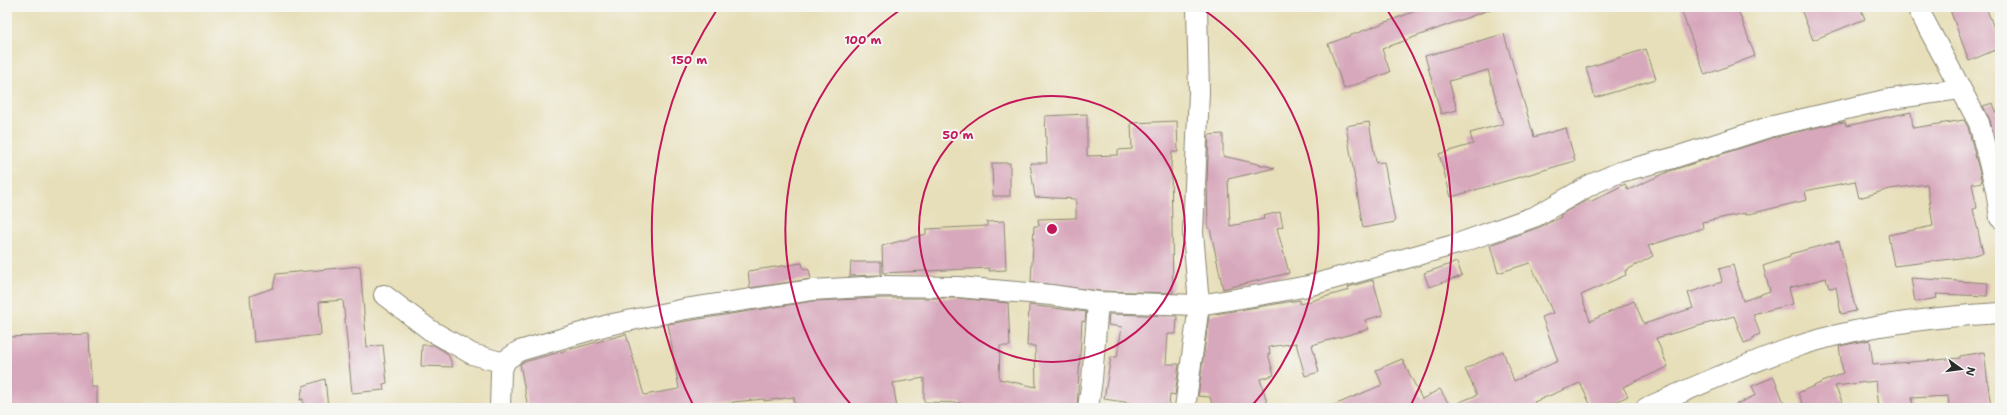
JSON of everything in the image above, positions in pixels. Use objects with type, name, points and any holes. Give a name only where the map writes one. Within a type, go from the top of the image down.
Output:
[{"type":"street","points":[[1185,408],[1199,305],[1193,232],[1194,155],[1199,92],[1197,7]]},
{"type":"street","points":[[1917,7],[1959,89],[1979,123],[1998,190],[2000,218]]},
{"type":"street","points":[[500,408],[501,372],[504,363],[519,351],[608,325],[685,309],[812,290],[882,286],[958,287],[1051,295],[1098,302],[1199,305],[1308,286],[1457,244],[1536,216],[1592,184],[1620,172],[1673,158],[1769,128],[1885,100],[1959,89]]},
{"type":"street","points":[[384,295],[430,330],[472,354],[504,363]]},
{"type":"street","points":[[1088,408],[1092,380],[1098,302]]},
{"type":"street","points":[[1646,408],[1787,350],[1826,338],[1885,325],[1939,316],[2000,313]]},
{"type":"building","points":[[1426,7],[1491,7],[1491,9],[1382,49],[1390,72],[1344,89],[1328,44]]},
{"type":"building","points":[[1680,7],[1737,7],[1755,56],[1705,75]]},
{"type":"building","points":[[1800,7],[1860,7],[1865,19],[1813,40]]},
{"type":"building","points":[[1949,7],[1986,7],[2000,44],[2000,48],[1969,61]]},
{"type":"building","points":[[1504,34],[1534,137],[1566,128],[1575,161],[1451,197],[1439,154],[1473,144],[1470,133],[1503,124],[1488,70],[1449,81],[1457,110],[1441,114],[1425,56]]},
{"type":"building","points":[[1646,49],[1656,79],[1595,98],[1586,68]]},
{"type":"building","points":[[1993,103],[2000,122],[2000,159],[1990,120],[1983,106]]},
{"type":"building","points":[[1911,112],[1913,128],[1964,120],[1968,127],[1982,182],[1972,184],[1977,208],[1973,209],[1983,253],[1960,258],[1894,266],[1888,235],[1933,226],[1927,184],[1890,189],[1859,198],[1855,181],[1805,191],[1807,200],[1745,215],[1745,213],[1702,222],[1703,228],[1648,246],[1653,256],[1625,271],[1626,275],[1581,295],[1590,321],[1634,301],[1644,324],[1693,308],[1688,293],[1722,282],[1719,269],[1733,265],[1743,301],[1770,291],[1763,266],[1790,257],[1790,254],[1839,241],[1856,311],[1841,314],[1836,287],[1829,288],[1826,278],[1789,288],[1793,304],[1753,314],[1760,334],[1753,337],[1753,340],[1744,343],[1734,316],[1656,338],[1668,367],[1623,387],[1628,396],[1603,408],[1592,408],[1580,383],[1534,402],[1537,408],[1327,408],[1382,385],[1376,370],[1402,359],[1422,399],[1440,389],[1450,406],[1477,395],[1465,369],[1503,351],[1514,381],[1558,361],[1542,317],[1553,313],[1530,263],[1498,273],[1490,245],[1540,227],[1561,217],[1560,215],[1583,202],[1589,200],[1590,202],[1625,184],[1628,190],[1670,171],[1772,138],[1831,124],[1845,122],[1846,126]]},
{"type":"building","points":[[1087,114],[1087,156],[1118,155],[1118,150],[1132,149],[1131,123],[1177,121],[1178,152],[1172,152],[1171,165],[1173,293],[1099,291],[1031,282],[1034,226],[1039,226],[1038,219],[1076,218],[1076,199],[1035,197],[1030,163],[1047,163],[1045,116]]},
{"type":"building","points":[[1369,122],[1376,163],[1384,162],[1395,222],[1363,228],[1346,126]]},
{"type":"building","points":[[1223,134],[1223,156],[1275,168],[1228,179],[1230,226],[1264,219],[1263,216],[1280,212],[1283,227],[1277,228],[1289,273],[1223,289],[1210,228],[1208,228],[1207,182],[1209,135]]},
{"type":"building","points":[[992,163],[1010,163],[1010,196],[993,196]]},
{"type":"building","points":[[1004,221],[1006,270],[989,271],[989,268],[883,273],[882,246],[926,234],[926,229],[987,226],[987,222]]},
{"type":"building","points":[[851,262],[881,262],[881,275],[850,276]]},
{"type":"building","points":[[1457,262],[1462,276],[1429,287],[1424,273]]},
{"type":"building","points":[[802,263],[803,268],[809,270],[811,279],[750,288],[748,271]]},
{"type":"building","points":[[360,266],[367,347],[383,345],[387,383],[383,384],[384,390],[352,393],[343,300],[319,302],[321,335],[254,342],[250,296],[273,288],[276,274]]},
{"type":"building","points":[[1911,278],[1988,283],[1987,296],[1936,294],[1937,298],[1915,302]]},
{"type":"building","points":[[1373,280],[1383,315],[1365,320],[1369,329],[1312,345],[1319,372],[1305,376],[1296,343],[1269,347],[1270,354],[1268,354],[1274,375],[1260,379],[1267,402],[1248,408],[1213,408],[1210,397],[1198,396],[1209,315],[1300,300],[1300,304],[1349,290],[1348,287]]},
{"type":"building","points":[[882,298],[957,298],[1008,303],[1010,346],[1000,346],[999,379],[1036,387],[1035,346],[1027,346],[1029,305],[1086,312],[1085,322],[1082,321],[1077,408],[987,408],[961,406],[961,403],[924,402],[924,378],[893,383],[897,408],[795,408],[794,397],[764,401],[764,399],[733,402],[713,407],[713,405],[697,408],[528,408],[520,364],[524,362],[626,334],[644,395],[679,389],[668,324],[813,301]]},
{"type":"building","points":[[1109,314],[1177,316],[1176,334],[1168,334],[1166,364],[1179,364],[1175,395],[1170,394],[1169,408],[1144,408],[1144,405],[1104,399],[1111,357],[1117,357],[1122,327],[1108,325]]},
{"type":"building","points":[[89,334],[91,387],[97,387],[97,408],[7,408],[7,387],[10,387],[8,337]]},
{"type":"building","points":[[1870,340],[1873,365],[1960,358],[1960,356],[1984,352],[1991,408],[1949,408],[1948,396],[1912,398],[1913,408],[1879,408],[1876,381],[1835,386],[1845,408],[1804,408],[1798,393],[1843,373],[1839,346]]},
{"type":"building","points":[[422,345],[434,345],[448,354],[453,367],[421,366]]},
{"type":"building","points":[[1774,377],[1786,408],[1728,408],[1756,395],[1752,386]]},
{"type":"building","points":[[325,379],[328,408],[303,408],[303,399],[300,400],[303,386]]}]
